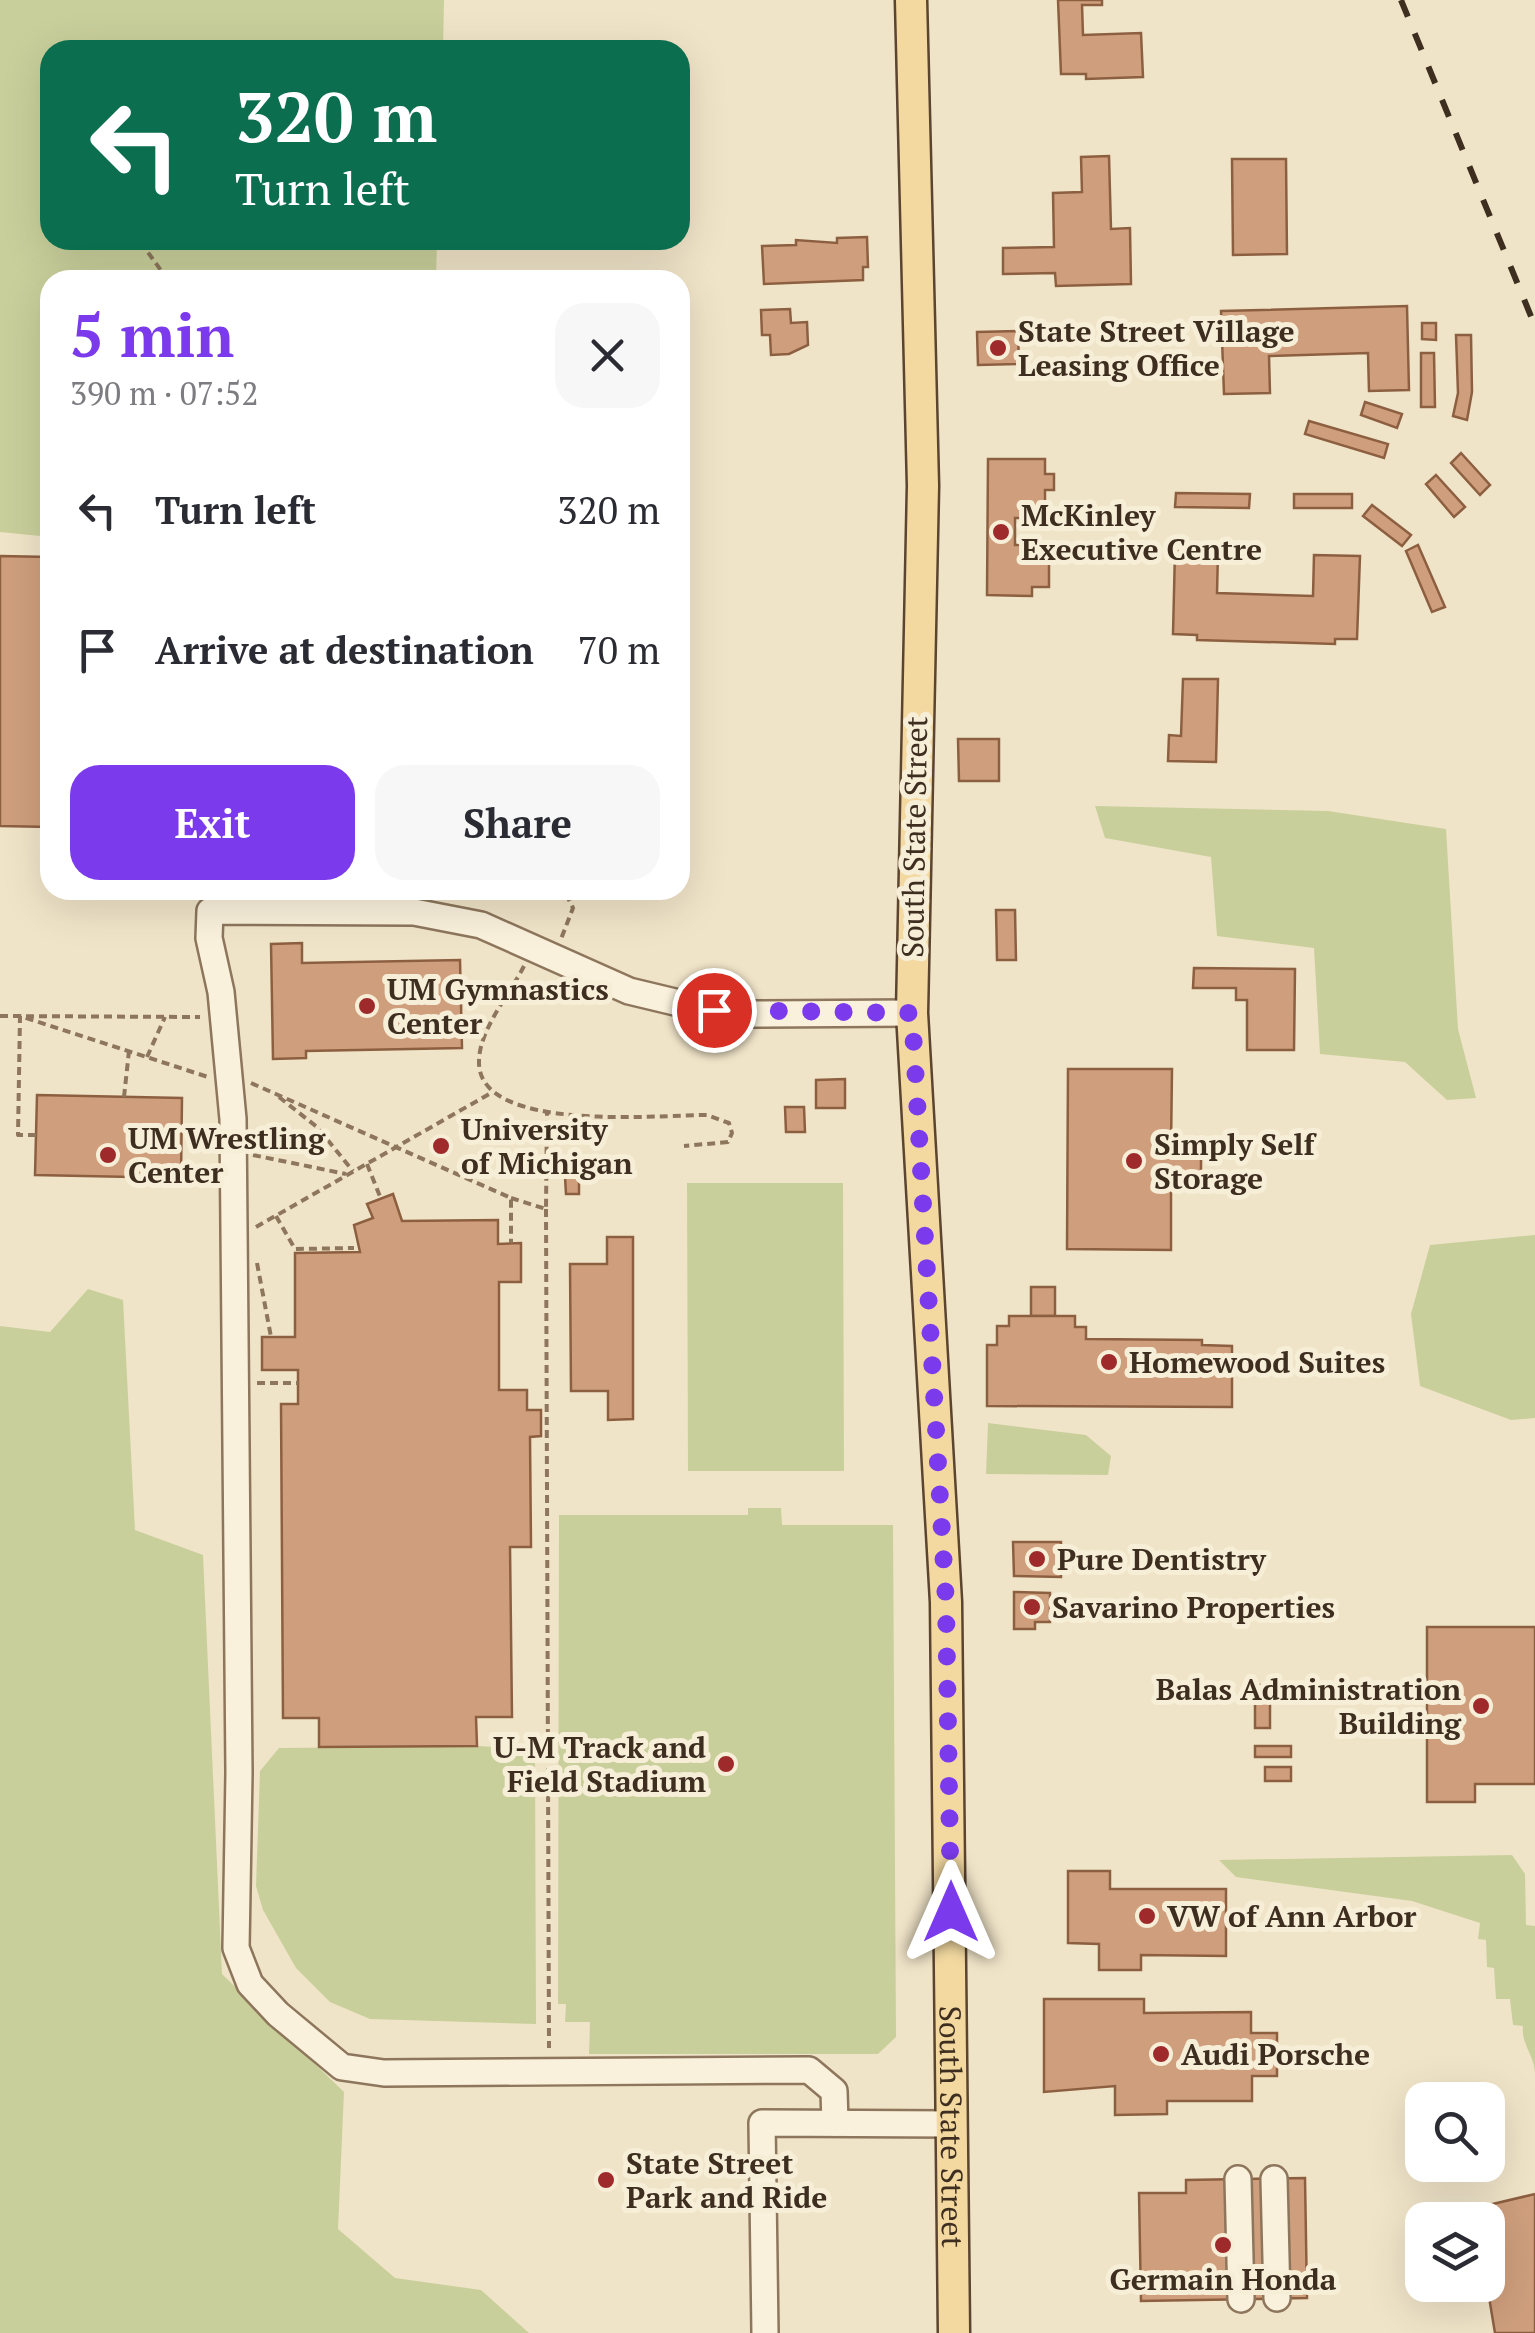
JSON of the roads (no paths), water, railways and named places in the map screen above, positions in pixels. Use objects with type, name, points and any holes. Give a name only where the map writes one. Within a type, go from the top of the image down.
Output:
[{"type":"main road","name":"South State Street","points":[[911,0],[923,486],[912,1013],[946,1602],[954,2333]]},
{"type":"lane","points":[[835,2124],[834,2092],[810,2070],[384,2073],[342,2067],[278,2014],[250,1984],[236,1948],[246,1250],[239,1090],[209,938],[209,900],[414,912],[482,925],[629,991],[714,1010],[912,1013]]},
{"type":"lane","points":[[766,2333],[762,2123],[952,2124]]},
{"type":"lane","points":[[1232,2179],[1235,2299]]},
{"type":"lane","points":[[1274,2179],[1277,2298]]},
{"type":"railway","points":[[1401,0],[1535,326]]},
{"type":"place","name":"State Street Village Leasing Office","points":[[998,348]]},
{"type":"place","name":"McKinley Executive Centre","points":[[1001,532]]},
{"type":"place","name":"UM Gymnastics Center","points":[[367,1006]]},
{"type":"place","name":"University of Michigan","points":[[441,1146]]},
{"type":"place","name":"UM Wrestling Center","points":[[108,1155]]},
{"type":"place","name":"Simply Self Storage","points":[[1134,1161]]},
{"type":"place","name":"Homewood Suites","points":[[1109,1362]]},
{"type":"place","name":"Pure Dentistry","points":[[1037,1559]]},
{"type":"place","name":"Savarino Properties","points":[[1032,1607]]},
{"type":"place","name":"Balas Administration Building","points":[[1481,1706]]},
{"type":"place","name":"U-M Track and Field Stadium","points":[[726,1764]]},
{"type":"place","name":"VW of Ann Arbor","points":[[1147,1916]]},
{"type":"place","name":"Audi Porsche","points":[[1161,2054]]},
{"type":"place","name":"State Street Park and Ride","points":[[606,2180]]},
{"type":"place","name":"Germain Honda","points":[[1223,2245]]}]
